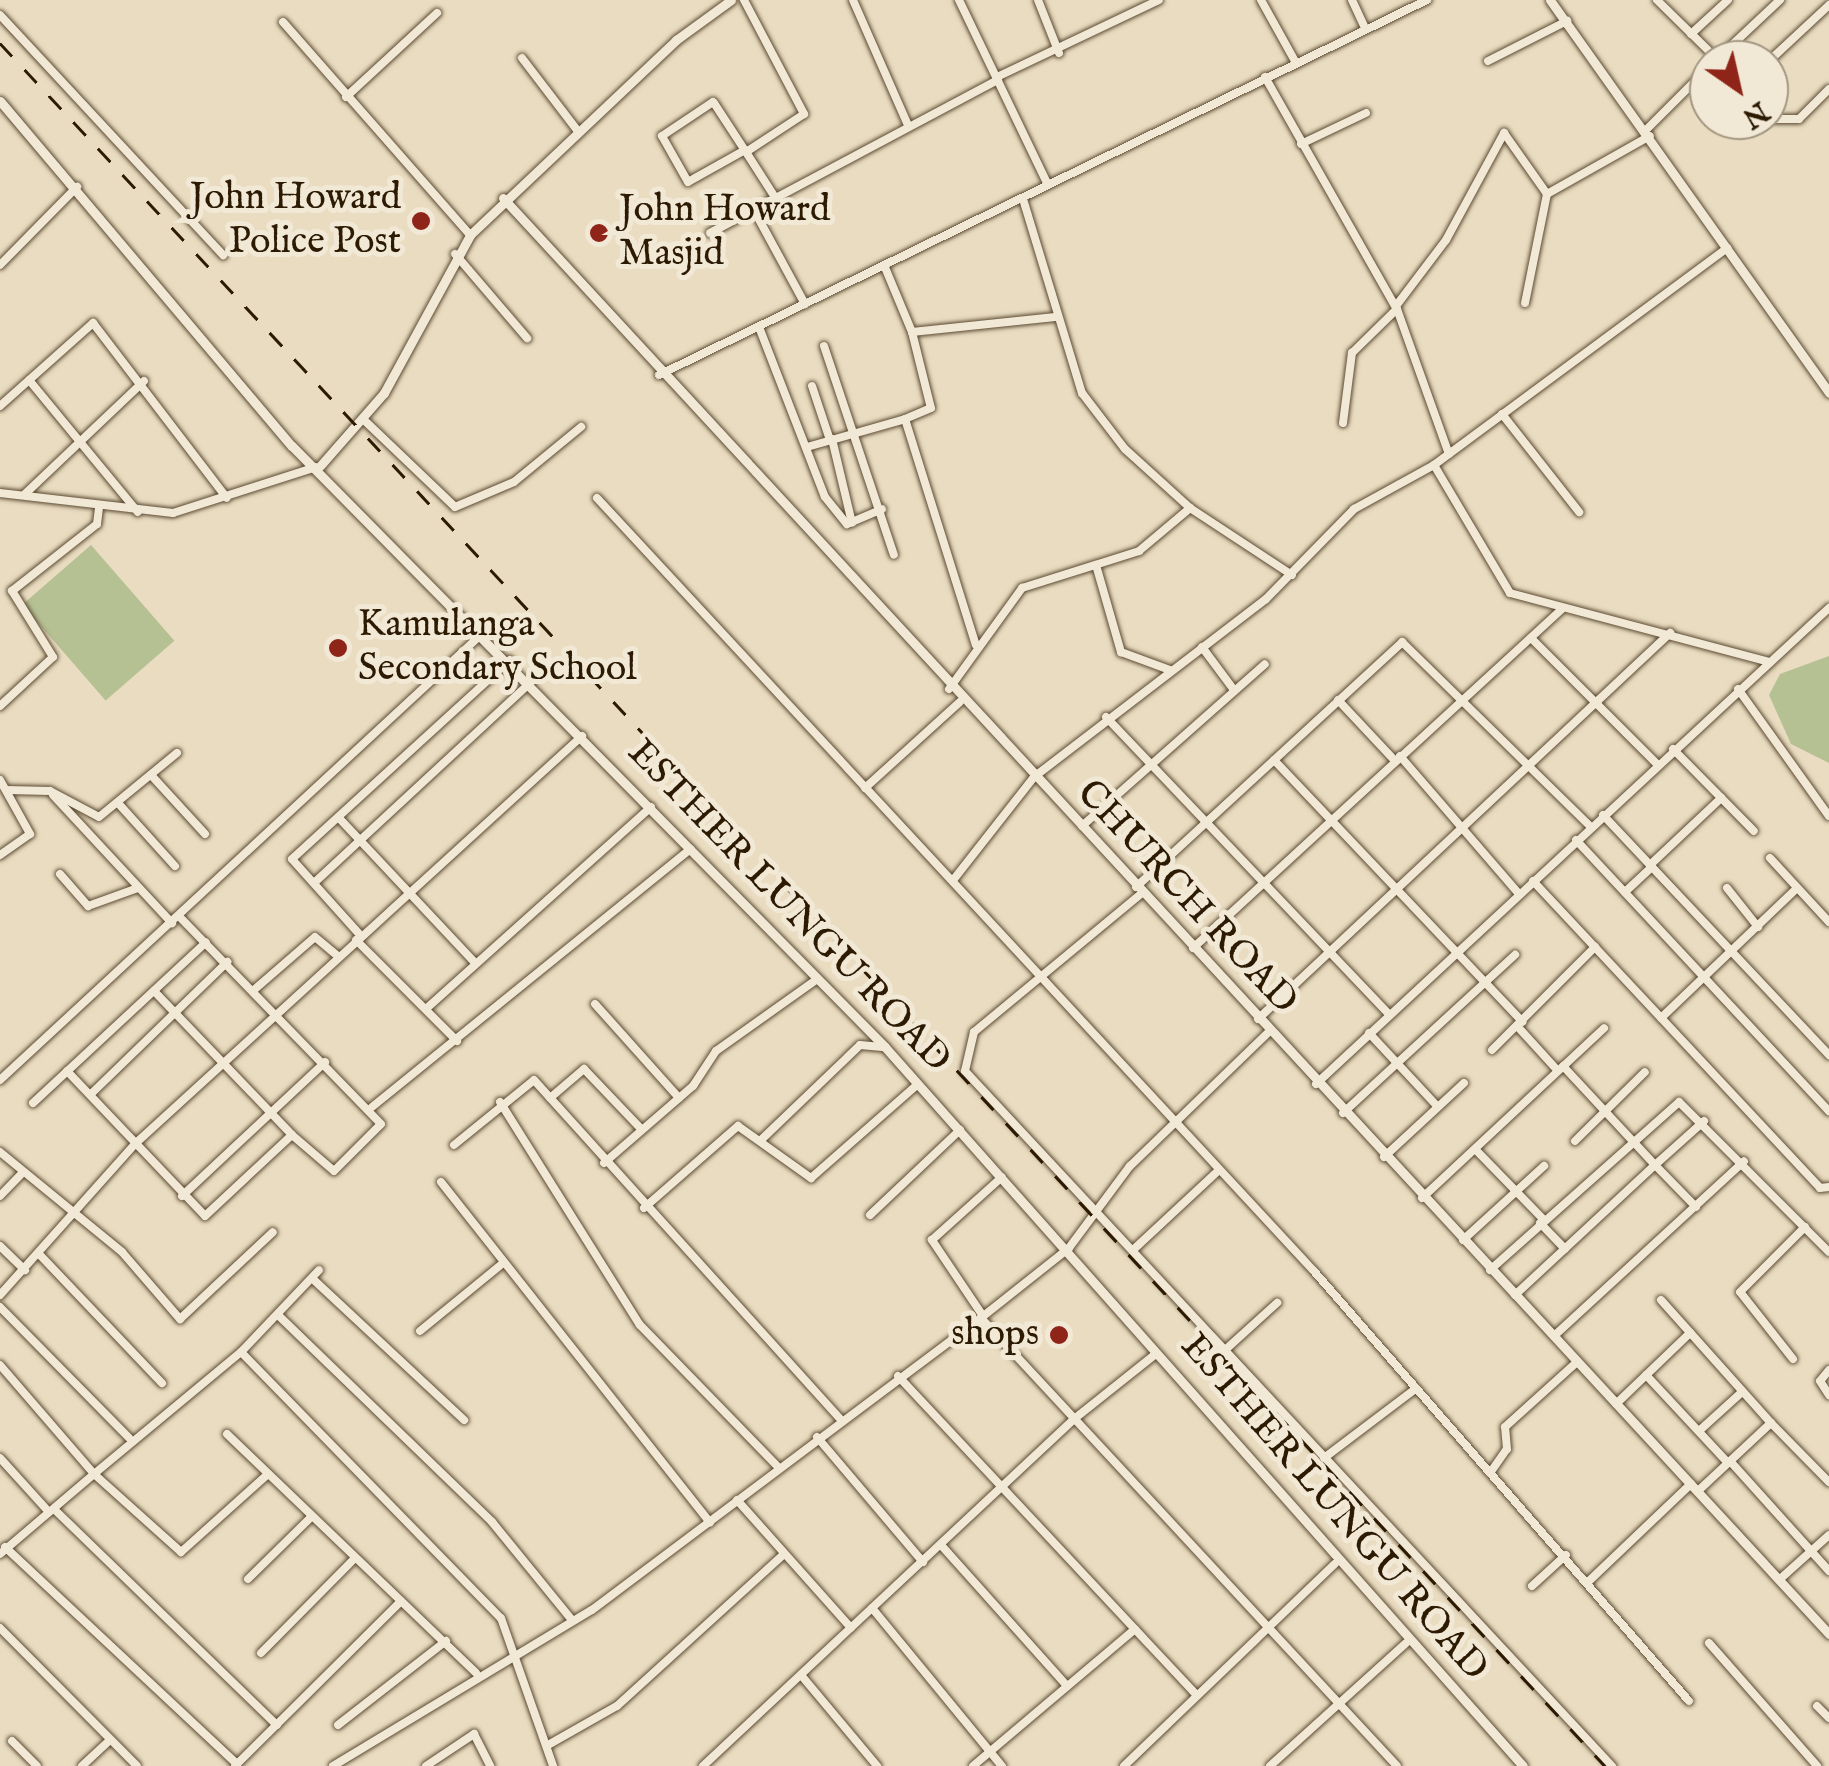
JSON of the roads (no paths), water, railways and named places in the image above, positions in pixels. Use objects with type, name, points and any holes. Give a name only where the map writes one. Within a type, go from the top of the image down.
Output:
[{"type":"street","points":[[0,493],[138,512],[227,498],[320,466],[363,420],[456,254],[502,198],[731,0]]},
{"type":"street","points":[[744,0],[804,114],[745,151],[688,182],[662,136],[713,102],[745,151],[776,200]]},
{"type":"street","points":[[853,0],[908,125]]},
{"type":"street","points":[[959,0],[1048,185]]},
{"type":"street","points":[[1038,0],[1060,52]]},
{"type":"street","points":[[710,233],[998,78],[1060,52],[1142,4],[1160,0]]},
{"type":"street","points":[[1262,0],[1295,62]]},
{"type":"street","points":[[1352,0],[1366,28]]},
{"type":"street","points":[[659,375],[1427,0]]},
{"type":"street","points":[[1565,0],[1554,4],[1829,393]]},
{"type":"street","points":[[1657,0],[1697,40]]},
{"type":"street","points":[[1691,34],[1728,0]]},
{"type":"street","points":[[1737,40],[1780,0]]},
{"type":"street","points":[[1789,41],[1828,3]]},
{"type":"street","points":[[346,97],[436,13]]},
{"type":"street","points":[[0,15],[223,255]]},
{"type":"street","points":[[1488,60],[1566,21]]},
{"type":"street","points":[[283,22],[470,235]]},
{"type":"street","points":[[522,58],[578,130]]},
{"type":"street","points":[[1264,77],[1397,308],[1449,454]]},
{"type":"street","points":[[1547,194],[1648,133],[1689,89]]},
{"type":"street","points":[[1789,119],[1798,119],[1829,89]]},
{"type":"street","name":"ESTHER LUNGU ROAD","points":[[0,101],[292,446],[320,466],[484,632],[816,980],[885,1047],[1070,1248],[1335,1564],[1523,1766]]},
{"type":"street","points":[[1301,144],[1366,113]]},
{"type":"street","points":[[1343,423],[1352,352],[1397,308],[1446,240],[1504,134],[1547,194],[1525,303]]},
{"type":"street","points":[[0,264],[76,187]]},
{"type":"street","name":"CHURCH ROAD","points":[[502,198],[960,702],[1081,827],[1829,1634]]},
{"type":"street","points":[[1024,198],[1055,317],[1091,409],[1190,508],[1292,575]]},
{"type":"street","points":[[755,212],[805,304]]},
{"type":"street","points":[[954,879],[1034,777],[1106,716],[1202,647],[1292,575],[1354,509],[1434,465],[1727,248]]},
{"type":"street","points":[[456,254],[527,338]]},
{"type":"street","points":[[807,447],[930,408],[912,332],[884,264]]},
{"type":"street","points":[[912,332],[1055,317]]},
{"type":"street","points":[[0,406],[93,324],[144,381],[227,498]]},
{"type":"street","points":[[759,327],[825,497],[852,523]]},
{"type":"street","points":[[824,346],[856,430],[894,555]]},
{"type":"street","points":[[29,380],[80,436],[138,512]]},
{"type":"street","points":[[25,494],[80,436],[144,381]]},
{"type":"street","points":[[812,386],[831,439],[852,523]]},
{"type":"street","points":[[1502,414],[1579,512]]},
{"type":"street","points":[[905,419],[976,645]]},
{"type":"street","points":[[363,420],[455,507],[514,482],[581,427]]},
{"type":"street","points":[[1434,465],[1510,593],[1770,662]]},
{"type":"street","points":[[598,498],[1176,1121],[1566,1555],[1690,1701]]},
{"type":"street","points":[[0,706],[53,657],[12,591],[97,524],[100,507]]},
{"type":"street","points":[[949,689],[976,645],[1022,588],[1139,552],[1190,508]]},
{"type":"street","points":[[852,523],[882,509]]},
{"type":"street","points":[[1096,565],[1121,652],[1170,670]]},
{"type":"street","points":[[1193,948],[1563,608]]},
{"type":"street","points":[[1316,1084],[1456,950],[1829,608]]},
{"type":"street","points":[[0,1080],[484,632]]},
{"type":"street","points":[[1258,1019],[1394,886],[1670,633]]},
{"type":"street","points":[[1531,638],[1657,764]]},
{"type":"street","points":[[1590,826],[1402,642],[1207,820],[1139,890],[974,1032],[965,1071],[1612,1766]]},
{"type":"street","points":[[1202,647],[1234,690]]},
{"type":"street","points":[[457,1041],[359,938],[292,859],[510,660]]},
{"type":"street","points":[[1081,827],[1265,664]]},
{"type":"street","points":[[314,883],[532,682]]},
{"type":"street","points":[[1738,689],[1829,816]]},
{"type":"street","points":[[1338,700],[1462,826],[1519,894]]},
{"type":"street","points":[[865,788],[960,702]]},
{"type":"street","points":[[1106,716],[1389,1014]]},
{"type":"street","points":[[0,1295],[40,1255],[136,1143],[582,736]]},
{"type":"street","points":[[1674,748],[1754,831]]},
{"type":"street","points":[[8,790],[50,791],[92,817],[118,803],[177,753]]},
{"type":"street","points":[[1274,760],[1456,950],[1520,1025],[1696,1207]]},
{"type":"street","points":[[151,775],[205,834]]},
{"type":"street","points":[[0,780],[30,834],[0,854]]},
{"type":"street","points":[[50,791],[138,888],[206,942],[255,989],[372,1107],[381,1124],[334,1170],[292,1135],[154,991]]},
{"type":"street","points":[[1625,892],[1722,798]]},
{"type":"street","points":[[118,803],[175,866]]},
{"type":"street","points":[[427,1008],[652,806]]},
{"type":"street","points":[[1603,815],[1828,1051]]},
{"type":"street","points":[[339,818],[476,964]]},
{"type":"street","points":[[1576,840],[1829,1112]]},
{"type":"street","points":[[372,1107],[692,848]]},
{"type":"street","points":[[1770,858],[1829,922]]},
{"type":"street","points":[[60,874],[88,906],[138,888]]},
{"type":"street","points":[[1533,881],[1820,1188],[1829,1187]]},
{"type":"street","points":[[1726,888],[1758,927]]},
{"type":"street","points":[[1660,1018],[1798,888]]},
{"type":"street","points":[[255,989],[315,937],[338,957]]},
{"type":"street","points":[[33,1103],[206,942]]},
{"type":"street","points":[[1492,1050],[1595,947]]},
{"type":"street","points":[[1343,1114],[1515,954]]},
{"type":"street","points":[[91,1094],[227,962]]},
{"type":"street","points":[[604,1163],[678,1098],[716,1051],[816,980]]},
{"type":"street","points":[[595,1004],[678,1098]]},
{"type":"street","points":[[1422,1198],[1604,1028]]},
{"type":"street","points":[[333,1766],[476,1673],[572,1620],[710,1522],[840,1419],[1070,1248],[1095,1210],[1176,1121],[1269,1032]]},
{"type":"street","points":[[1369,1033],[1438,1107]]},
{"type":"street","points":[[761,1140],[860,1045],[885,1047]]},
{"type":"street","points":[[182,1196],[326,1062]]},
{"type":"street","points":[[550,1098],[584,1069],[642,1130]]},
{"type":"street","points":[[67,1071],[182,1196],[208,1215],[292,1135]]},
{"type":"street","points":[[1575,1141],[1645,1072]]},
{"type":"street","points":[[454,1144],[530,1078],[644,1208],[840,1419]]},
{"type":"street","points":[[1384,1157],[1464,1083]]},
{"type":"street","points":[[644,1208],[738,1126],[811,1178],[918,1084]]},
{"type":"street","points":[[500,1102],[640,1325],[779,1468]]},
{"type":"street","points":[[1490,1270],[1630,1139],[1679,1102],[1704,1121],[1829,1252]]},
{"type":"street","points":[[1515,1295],[1704,1121]]},
{"type":"street","points":[[870,1215],[960,1130]]},
{"type":"street","points":[[1475,1148],[1565,1249]]},
{"type":"street","points":[[0,1152],[74,1214],[180,1319],[273,1232]]},
{"type":"street","points":[[1554,1336],[1744,1162]]},
{"type":"street","points":[[1462,1240],[1544,1166]]},
{"type":"street","points":[[1133,1250],[1219,1170]]},
{"type":"street","points":[[0,1196],[22,1174]]},
{"type":"street","points":[[1002,1177],[932,1240],[982,1317],[1073,1420],[1397,1766]]},
{"type":"street","points":[[441,1182],[710,1522]]},
{"type":"street","points":[[1793,1359],[1740,1292],[1805,1227]]},
{"type":"street","points":[[0,1246],[25,1270]]},
{"type":"street","points":[[40,1255],[162,1383]]},
{"type":"street","points":[[420,1332],[503,1263]]},
{"type":"street","points":[[5,1548],[94,1474],[129,1438],[242,1352],[315,1281],[319,1270]]},
{"type":"street","points":[[315,1281],[464,1420]]},
{"type":"street","points":[[1661,1300],[1829,1482]]},
{"type":"street","points":[[1224,1351],[1276,1303]]},
{"type":"street","points":[[0,1306],[129,1438]]},
{"type":"street","points":[[278,1315],[492,1522],[572,1620]]},
{"type":"street","points":[[1616,1404],[1690,1334]]},
{"type":"street","points":[[242,1352],[485,1600],[516,1650],[553,1766]]},
{"type":"street","points":[[709,1764],[999,1487],[1073,1420],[1157,1353]]},
{"type":"street","points":[[1490,1473],[1507,1449],[1504,1427],[1577,1362]]},
{"type":"street","points":[[0,1365],[94,1474],[181,1552],[268,1474]]},
{"type":"street","points":[[1829,1370],[1820,1381],[1829,1396]]},
{"type":"street","points":[[1646,1375],[1829,1571]]},
{"type":"street","points":[[898,1376],[1197,1694]]},
{"type":"street","points":[[1324,1458],[1414,1390]]},
{"type":"street","points":[[1699,1431],[1742,1392]]},
{"type":"street","points":[[1589,1581],[1771,1423]]},
{"type":"street","points":[[227,1434],[476,1673]]},
{"type":"street","points":[[817,1437],[922,1562]]},
{"type":"street","points":[[0,1458],[276,1725]]},
{"type":"street","points":[[736,1500],[851,1628]]},
{"type":"street","points":[[248,1579],[311,1517]]},
{"type":"street","points":[[0,1535],[5,1548],[236,1765],[401,1601]]},
{"type":"street","points":[[1779,1580],[1829,1535]]},
{"type":"street","points":[[941,1545],[1066,1685]]},
{"type":"street","points":[[548,1745],[618,1706],[782,1555]]},
{"type":"street","points":[[1532,1586],[1566,1555]]},
{"type":"street","points":[[261,1653],[355,1558]]},
{"type":"street","points":[[1124,1766],[1335,1564]]},
{"type":"street","points":[[872,1608],[1002,1766]]},
{"type":"street","points":[[0,1628],[137,1766]]},
{"type":"street","points":[[972,1766],[1135,1628]]},
{"type":"street","points":[[338,1725],[446,1641]]},
{"type":"street","points":[[1270,1766],[1406,1643]]},
{"type":"street","points":[[1708,1644],[1818,1766]]},
{"type":"street","points":[[801,1675],[877,1766]]},
{"type":"street","points":[[1817,1706],[1829,1718]]},
{"type":"street","points":[[426,1766],[474,1734],[490,1766]]},
{"type":"street","points":[[12,1740],[37,1766]]},
{"type":"street","points":[[82,1766],[110,1740]]},
{"type":"railway","points":[[0,43],[1605,1766]]},
{"type":"place","name":"John Howard Police Post","points":[[421,221]]},
{"type":"place","name":"John Howard Masjid","points":[[599,233]]},
{"type":"place","name":"Kamulanga Secondary School","points":[[338,648]]},
{"type":"place","name":"shops","points":[[1059,1335]]}]
